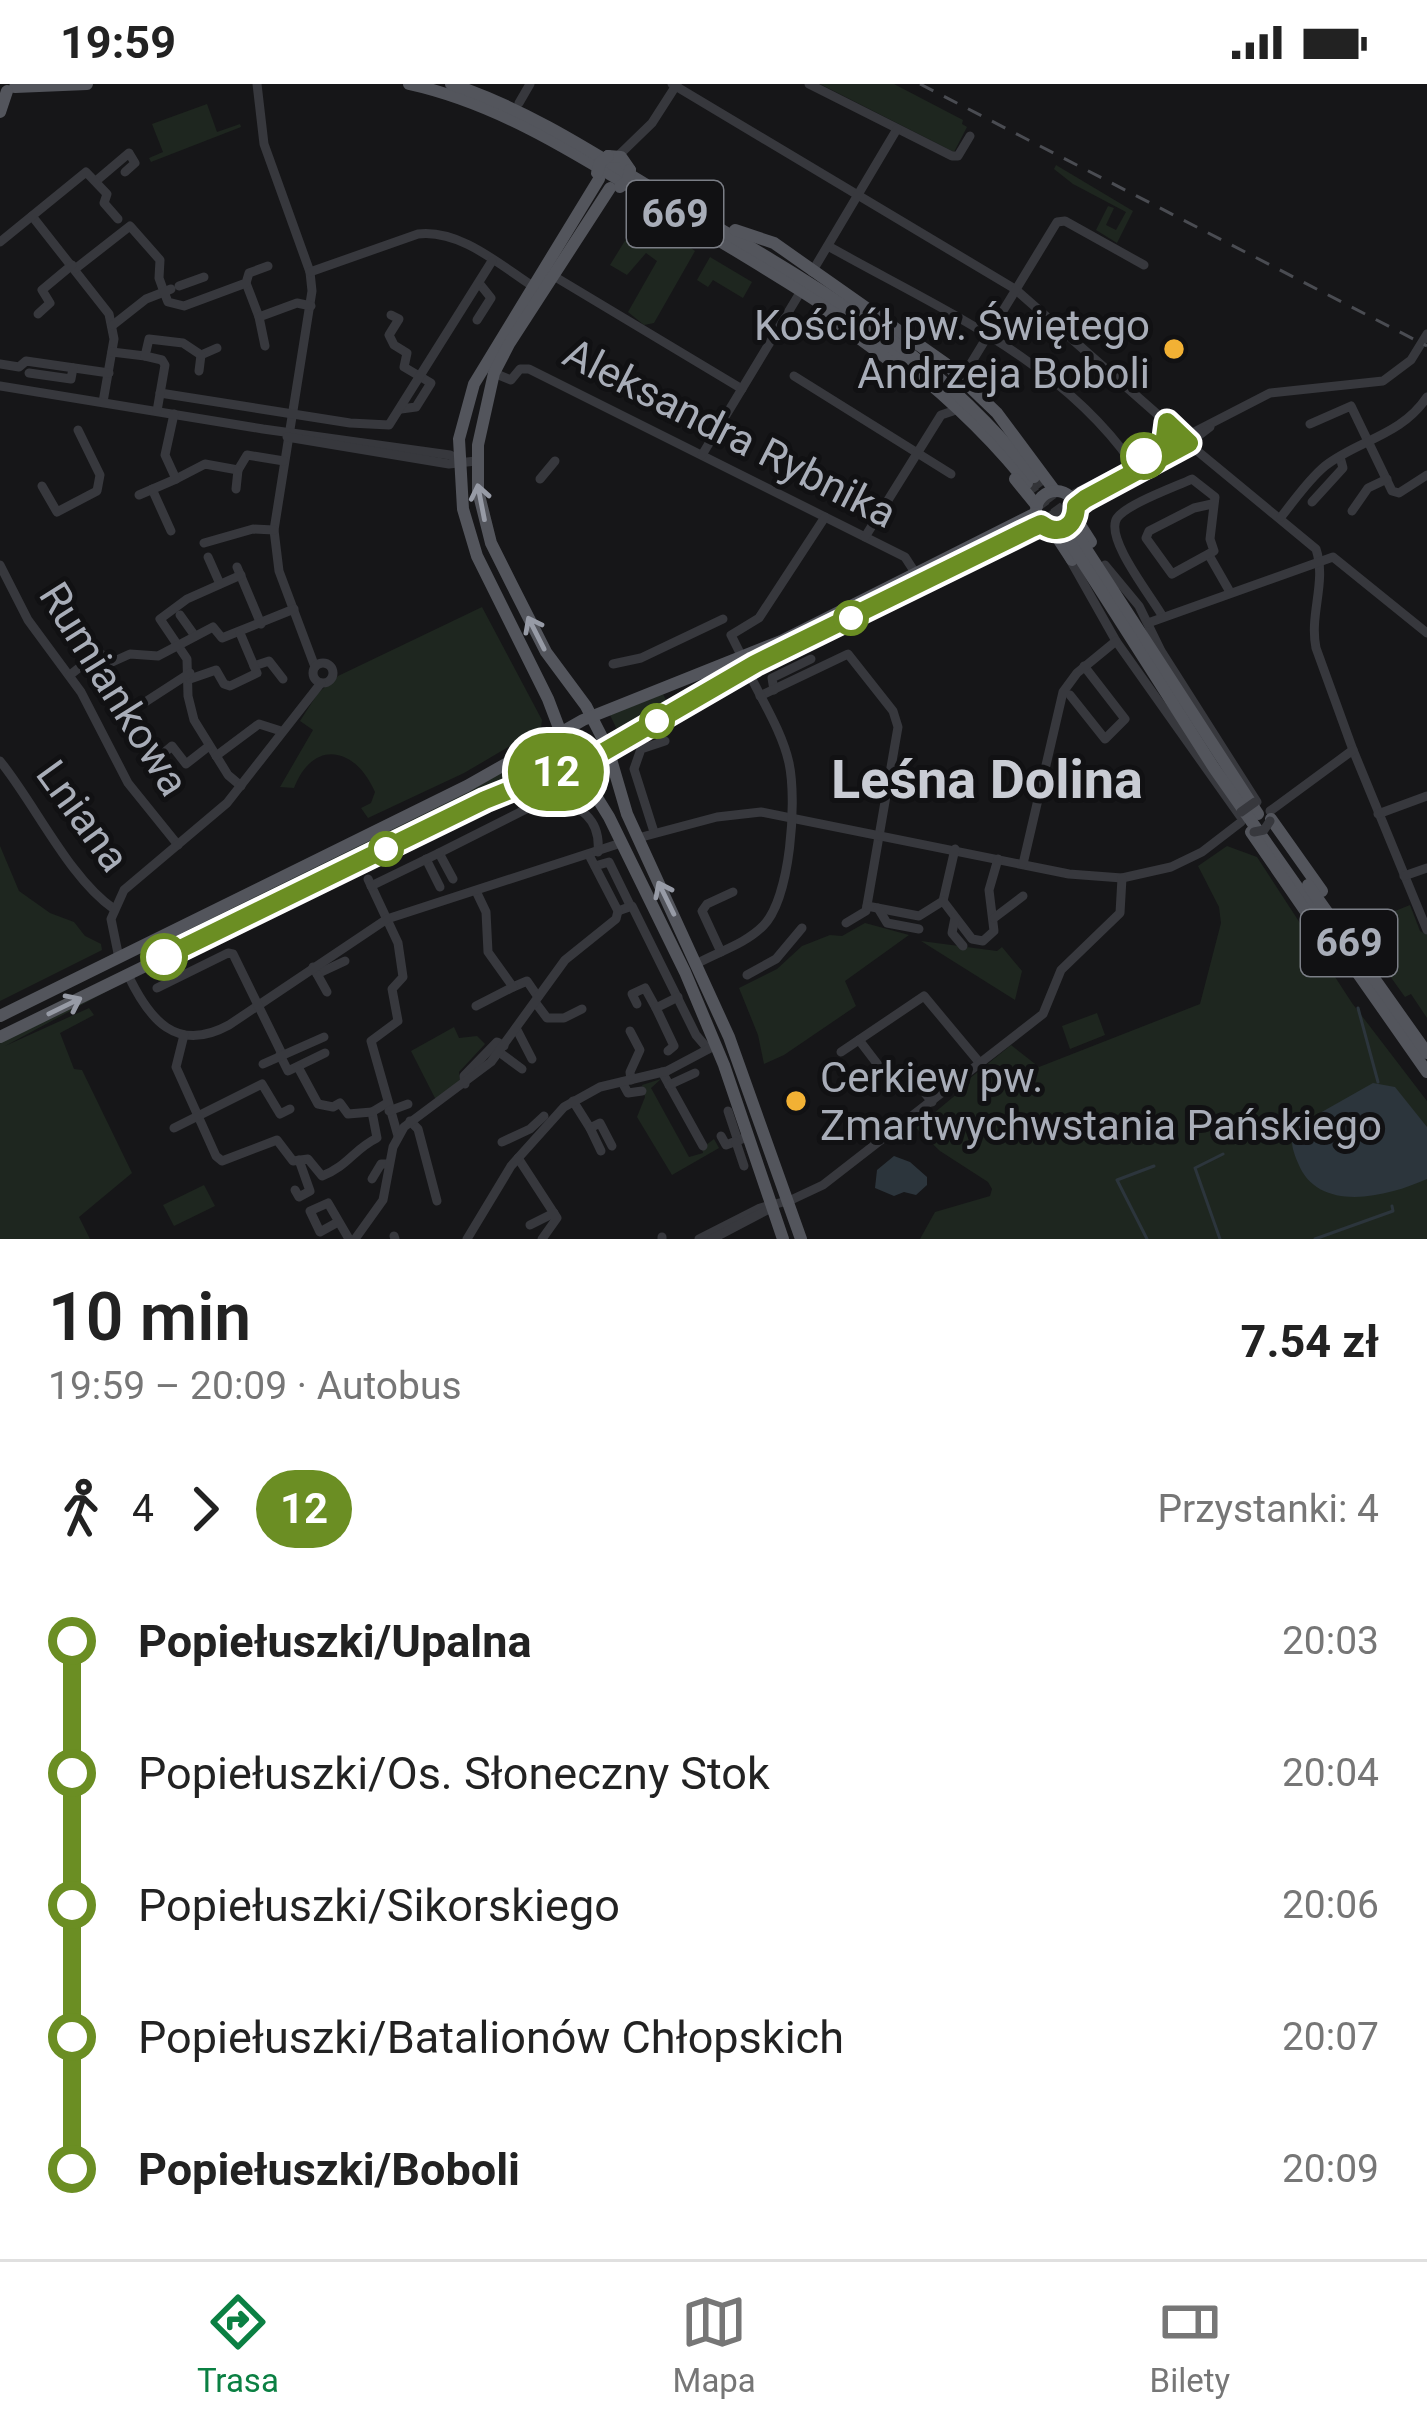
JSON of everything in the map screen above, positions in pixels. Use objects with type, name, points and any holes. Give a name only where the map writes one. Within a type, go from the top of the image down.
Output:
[{"type":"main road","points":[[0,112],[10,88],[87,84]]},
{"type":"main road","points":[[394,84],[455,102],[534,140],[798,296],[916,380]]},
{"type":"main road","name":"669","points":[[409,84],[462,100],[541,134],[819,295],[877,325],[980,415],[1031,480],[930,380],[819,295],[547,126],[451,84]]},
{"type":"main road","points":[[474,84],[519,103],[768,247],[953,411],[1042,519],[1072,544],[1115,629],[1157,674]]},
{"type":"main road","points":[[609,183],[600,163],[620,161]]},
{"type":"main road","points":[[609,183],[494,373],[476,461],[478,491],[491,543],[546,652],[592,716],[608,749],[638,838],[698,964],[718,1044],[740,1140],[786,1239],[800,1239],[788,1201],[718,1044],[685,972],[609,817],[575,765],[542,685],[474,547],[463,509],[462,418],[474,385],[533,287],[609,183],[628,180],[620,161]]},
{"type":"main road","points":[[735,230],[774,244],[925,347],[997,412],[1055,490],[1074,507],[1143,627],[1157,674]]},
{"type":"main road","points":[[877,325],[935,363],[1024,450]]},
{"type":"main road","points":[[462,418],[482,424]]},
{"type":"main road","points":[[1042,519],[1041,497],[1055,490]]},
{"type":"main road","points":[[782,646],[916,574],[1042,519],[1064,529],[1074,507]]},
{"type":"main road","points":[[0,1016],[466,786],[592,716],[744,663],[1042,519]]},
{"type":"main road","points":[[0,1037],[485,800],[608,749],[744,663]]},
{"type":"main road","points":[[542,685],[556,687],[561,673]]},
{"type":"main road","name":"669","points":[[1157,674],[1422,1052],[1427,1072]]},
{"type":"main road","points":[[670,686],[665,699],[670,706],[680,707]]},
{"type":"main road","points":[[609,817],[613,808],[626,809]]},
{"type":"main road","points":[[1265,810],[1375,968],[1422,1052]]},
{"type":"main road","points":[[1246,824],[1356,984],[1422,1052]]},
{"type":"main road","points":[[621,843],[638,838]]},
{"type":"main road","points":[[119,958],[128,975]]},
{"type":"main road","points":[[685,972],[698,964]]},
{"type":"street","points":[[119,958],[112,930],[114,909],[128,885],[216,814],[301,704],[318,673],[279,572],[274,530],[311,306],[310,272],[264,144],[257,84]]},
{"type":"street","points":[[519,103],[530,84]]},
{"type":"street","points":[[620,161],[657,118],[675,84],[1015,289],[1185,440],[1310,542],[1319,560],[1314,641],[1353,751],[1427,930]]},
{"type":"street","points":[[809,84],[955,157],[970,136]]},
{"type":"street","points":[[812,272],[897,129]]},
{"type":"street","points":[[97,181],[129,153],[135,163],[125,172]]},
{"type":"street","points":[[0,242],[88,172],[109,196],[104,203],[118,219]]},
{"type":"street","points":[[32,216],[103,301],[113,325],[104,402]]},
{"type":"street","points":[[962,378],[1060,220],[1144,265]]},
{"type":"street","points":[[38,314],[50,303],[42,290],[132,226],[160,260],[159,278],[171,289]]},
{"type":"street","points":[[310,272],[427,233],[448,235],[533,287]]},
{"type":"street","points":[[828,246],[988,334],[1075,397],[1132,463]]},
{"type":"street","points":[[383,444],[389,425],[492,261]]},
{"type":"street","points":[[265,346],[246,283],[250,273],[268,266]]},
{"type":"street","points":[[552,275],[742,389]]},
{"type":"street","points":[[113,325],[146,299],[204,277]]},
{"type":"street","points":[[171,289],[169,304],[184,306],[246,283]]},
{"type":"street","points":[[462,312],[478,321],[491,298],[478,284]]},
{"type":"street","points":[[702,455],[798,296]]},
{"type":"street","points":[[260,317],[297,303],[311,306]]},
{"type":"street","points":[[391,315],[399,319],[389,335],[407,353],[404,367],[419,377]]},
{"type":"street","points":[[1074,507],[1214,423],[1283,389],[1383,380],[1411,360],[1427,334]]},
{"type":"street","points":[[145,356],[153,338],[183,343],[201,355]]},
{"type":"street","points":[[201,355],[217,348]]},
{"type":"street","points":[[112,352],[165,363],[157,411]]},
{"type":"street","points":[[199,371],[201,355]]},
{"type":"street","points":[[0,364],[19,368],[26,361],[109,374]]},
{"type":"street","points":[[28,374],[71,380],[73,368]]},
{"type":"street","name":"Aleksandra Rybnika","points":[[494,373],[511,380],[527,368],[907,559],[916,574]]},
{"type":"street","points":[[794,376],[950,474]]},
{"type":"street","points":[[0,386],[449,464],[476,461]]},
{"type":"street","points":[[160,393],[389,425]]},
{"type":"street","points":[[1281,517],[1324,467],[1371,443],[1427,397]]},
{"type":"street","points":[[1310,424],[1352,406],[1395,493],[1427,475]]},
{"type":"street","points":[[865,537],[943,412],[953,411]]},
{"type":"street","points":[[174,414],[166,455],[176,478]]},
{"type":"street","points":[[1164,445],[1167,422]]},
{"type":"street","points":[[42,486],[57,512],[98,491],[100,475],[78,430]]},
{"type":"street","points":[[289,434],[450,454],[459,460]]},
{"type":"street","points":[[1074,507],[1132,463],[1164,445],[1185,440]]},
{"type":"street","points":[[236,489],[238,470],[247,454],[284,461]]},
{"type":"street","points":[[1312,502],[1343,468],[1340,457]]},
{"type":"street","points":[[540,478],[555,461]]},
{"type":"street","points":[[139,495],[205,464],[238,470]]},
{"type":"street","points":[[1163,617],[1114,538],[1115,522],[1125,512],[1192,478],[1215,497],[1210,539],[1214,551],[1169,574],[1146,538],[1149,531],[1212,504]]},
{"type":"street","points":[[1352,511],[1368,488],[1387,479]]},
{"type":"street","points":[[152,490],[171,531]]},
{"type":"street","points":[[698,964],[760,928],[780,902],[785,885],[789,762],[731,635],[759,618],[825,517]]},
{"type":"street","points":[[204,543],[254,529],[274,530]]},
{"type":"street","points":[[1072,544],[1078,581],[1116,641],[1246,824],[1264,830],[1265,810],[1161,651],[1148,623],[1105,565]]},
{"type":"street","points":[[1210,556],[1229,592]]},
{"type":"street","points":[[208,557],[220,584]]},
{"type":"street","points":[[1148,623],[1319,560],[1339,559],[1427,633]]},
{"type":"street","name":"Rumiankowa","points":[[0,565],[28,620],[70,675],[128,783],[178,844]]},
{"type":"street","points":[[241,786],[216,757],[190,711],[190,676],[179,643],[160,619],[180,598],[220,584],[239,571],[261,624]]},
{"type":"street","points":[[70,675],[99,652],[113,663],[127,654],[158,656],[213,628],[222,638],[294,609]]},
{"type":"street","points":[[180,615],[195,636]]},
{"type":"street","points":[[613,664],[640,658],[722,619]]},
{"type":"street","points":[[136,708],[190,676],[217,670],[222,682],[230,686],[257,674],[240,633]]},
{"type":"street","points":[[1023,864],[1057,706],[1068,683],[1116,641]]},
{"type":"street","points":[[760,696],[848,654],[892,711],[898,736],[877,833],[873,907],[886,923],[919,929]]},
{"type":"street","points":[[774,690],[772,678],[812,658]]},
{"type":"street","points":[[254,666],[268,661],[283,679]]},
{"type":"street","points":[[1070,695],[1105,739],[1124,724],[1125,719],[1084,666]]},
{"type":"street","points":[[216,757],[259,724],[281,731]]},
{"type":"street","points":[[654,832],[635,764],[641,749],[665,741]]},
{"type":"street","points":[[158,758],[172,746],[186,764],[209,746]]},
{"type":"street","points":[[638,838],[741,813],[790,815],[1090,877],[1122,878],[1171,867],[1246,824],[1353,751]]},
{"type":"street","name":"Lniana","points":[[0,761],[25,792],[50,836],[114,909]]},
{"type":"street","points":[[1378,814],[1427,796]]},
{"type":"street","points":[[338,1222],[352,1239],[383,1200],[388,1164],[404,1128],[465,1084],[501,1049],[566,960],[616,919],[618,911],[594,858],[599,832],[591,817],[553,797],[369,883],[399,948],[403,977],[392,989],[398,1021],[371,1041],[388,1107],[404,1128],[418,1129],[437,1201]]},
{"type":"street","points":[[128,975],[148,1013],[164,1027],[184,1035],[215,1032],[387,919],[594,858],[621,843]]},
{"type":"street","points":[[873,907],[919,916],[943,901],[955,849]]},
{"type":"street","points":[[439,853],[453,879]]},
{"type":"street","points":[[502,1142],[530,1130],[544,1114],[600,1087],[662,1072],[718,1044],[678,997],[609,862],[594,858]]},
{"type":"street","points":[[427,859],[440,887]]},
{"type":"street","points":[[943,901],[967,943],[993,934],[989,890],[998,859]]},
{"type":"street","points":[[1404,876],[1427,868]]},
{"type":"street","points":[[698,1239],[760,1208],[823,1185],[1048,1009],[1058,975],[1120,914],[1122,878]]},
{"type":"street","points":[[476,891],[486,912],[488,952],[514,987]]},
{"type":"street","points":[[721,952],[702,911],[733,892]]},
{"type":"street","points":[[994,919],[1023,896]]},
{"type":"street","points":[[618,911],[630,905]]},
{"type":"street","points":[[846,923],[873,907]]},
{"type":"street","points":[[747,975],[776,959],[802,928]]},
{"type":"street","points":[[157,988],[228,953],[289,1071],[326,1053]]},
{"type":"street","points":[[315,970],[324,974],[345,962]]},
{"type":"street","points":[[315,970],[327,992]]},
{"type":"street","points":[[476,1006],[527,981],[547,1018]]},
{"type":"street","points":[[637,1004],[632,994],[645,988],[674,1046],[668,1051]]},
{"type":"street","points":[[841,1052],[924,996],[980,1062]]},
{"type":"street","points":[[656,1009],[678,997]]},
{"type":"street","points":[[518,1030],[582,1009]]},
{"type":"street","points":[[518,1030],[532,1059]]},
{"type":"street","points":[[630,1030],[640,1050],[627,1081],[628,1093],[642,1091]]},
{"type":"street","points":[[184,1035],[176,1067],[222,1161],[277,1140],[293,1161],[308,1159],[322,1176],[344,1166],[362,1145],[376,1138],[372,1112]]},
{"type":"street","points":[[263,1064],[324,1037]]},
{"type":"street","points":[[859,1040],[885,1074],[907,1071],[932,1102]]},
{"type":"street","points":[[501,1049],[522,1069]]},
{"type":"street","points":[[669,1085],[699,1075],[692,1057]]},
{"type":"street","points":[[298,1067],[314,1100],[333,1107],[340,1103],[348,1114],[408,1104]]},
{"type":"street","points":[[662,1072],[703,1146]]},
{"type":"street","points":[[175,1128],[262,1084],[280,1114],[290,1109]]},
{"type":"street","points":[[573,1101],[606,1149]]},
{"type":"street","points":[[728,1111],[744,1166]]},
{"type":"street","points":[[467,1239],[544,1114]]},
{"type":"street","points":[[721,1136],[726,1145],[740,1140]]},
{"type":"street","points":[[518,1158],[556,1216]]},
{"type":"street","points":[[295,1190],[298,1196],[310,1191],[311,1185],[299,1160]]},
{"type":"street","points":[[372,1179],[381,1164],[388,1164]]},
{"type":"street","points":[[475,1193],[490,1199]]},
{"type":"street","points":[[712,1239],[772,1207]]},
{"type":"street","points":[[530,1225],[573,1210]]},
{"type":"street","points":[[542,1239],[556,1216]]},
{"type":"shaded area","points":[[820,84],[894,84],[963,120],[967,127],[954,152]]},
{"type":"shaded area","points":[[207,104],[217,132],[241,127],[151,162],[149,158],[163,152],[152,124]]},
{"type":"shaded area","points":[[1056,165],[1133,211],[1117,243],[1096,230],[1108,206],[1114,208],[1106,225],[1116,230],[1126,212],[1073,184],[1054,169]]},
{"type":"shaded area","points":[[639,218],[658,224],[695,251],[654,323],[644,325],[628,312],[657,261],[646,253],[627,275],[610,265]]},
{"type":"shaded area","points":[[710,257],[752,282],[743,298],[713,280],[708,287],[697,280]]},
{"type":"shaded area","points":[[482,607],[542,720],[541,728],[464,773],[368,818],[361,808],[371,803],[375,792],[357,766],[335,754],[312,761],[294,788],[280,787],[313,730],[300,721],[318,693],[338,676]]},
{"type":"shaded area","points":[[663,694],[670,708],[621,738],[610,715]]},
{"type":"shaded area","points":[[552,741],[560,764],[485,793],[143,962],[139,955]]},
{"type":"shaded area","points":[[0,846],[19,891],[50,913],[74,922],[102,950],[0,1001]]},
{"type":"shaded area","points":[[1227,846],[1257,857],[1352,1003],[1427,1101],[1427,1239],[920,1239],[935,1212],[990,1196],[988,1182],[940,1151],[916,1128],[970,1083],[969,1079],[1011,1045],[1039,1067],[1200,1004],[1221,923],[1219,907],[1198,866]]},
{"type":"shaded area","points":[[1410,905],[1420,931],[1427,935],[1427,1018],[1411,994],[1405,997],[1355,927]]},
{"type":"shaded area","points":[[865,923],[909,935],[845,981],[856,1006],[764,1064],[739,988],[777,969],[802,946],[830,935],[842,936]]},
{"type":"shaded area","points":[[921,941],[997,951],[1002,947],[1022,971],[1015,1000]]},
{"type":"shaded area","points":[[115,987],[5,1046],[89,1008],[94,1015],[60,1033],[74,1069],[82,1070],[132,1173],[79,1217],[90,1239],[0,1239],[0,1043]]},
{"type":"shaded area","points":[[1097,1013],[1105,1035],[1070,1049],[1062,1026]]},
{"type":"shaded area","points":[[454,1027],[459,1038],[477,1036],[485,1044],[459,1072],[461,1084],[436,1100],[411,1051]]},
{"type":"shaded area","points":[[661,1079],[651,1088],[689,1157],[703,1153],[702,1148],[714,1139],[719,1148],[672,1175],[637,1117],[645,1097],[642,1085]]},
{"type":"shaded area","points":[[1373,1083],[1395,1087],[1427,1127],[1427,1179],[1355,1197],[1321,1190],[1298,1163],[1294,1131]]},
{"type":"shaded area","points":[[894,1156],[927,1177],[927,1185],[916,1195],[894,1196],[875,1188],[877,1170]]},
{"type":"shaded area","points":[[204,1185],[215,1206],[174,1226],[163,1205]]},
{"type":"waterway","points":[[1358,1008],[1378,1082]]},
{"type":"waterway","points":[[1220,1239],[1195,1168],[1223,1154]]},
{"type":"waterway","points":[[1147,1239],[1117,1180],[1154,1166]]},
{"type":"waterway","points":[[1315,1239],[1393,1211],[1392,1206]]},
{"type":"tunnel","points":[[1034,477],[1079,538]]},
{"type":"tunnel","points":[[1027,483],[1071,544]]},
{"type":"railway","points":[[920,84],[1427,346]]},
{"type":"bus line","name":"12","points":[[164,957],[485,800],[600,754],[755,664],[1032,528],[1041,524],[1064,529],[1085,499],[1189,443],[1167,422],[1164,445],[1144,456]]},
{"type":"place","name":"Kościół pw. Świętego Andrzeja Boboli","points":[[1174,349]]},
{"type":"place","name":"Cerkiew pw. Zmartwychwstania Pańskiego","points":[[796,1101]]},
{"type":"district","name":"Leśna Dolina","points":[[987,779]]}]
